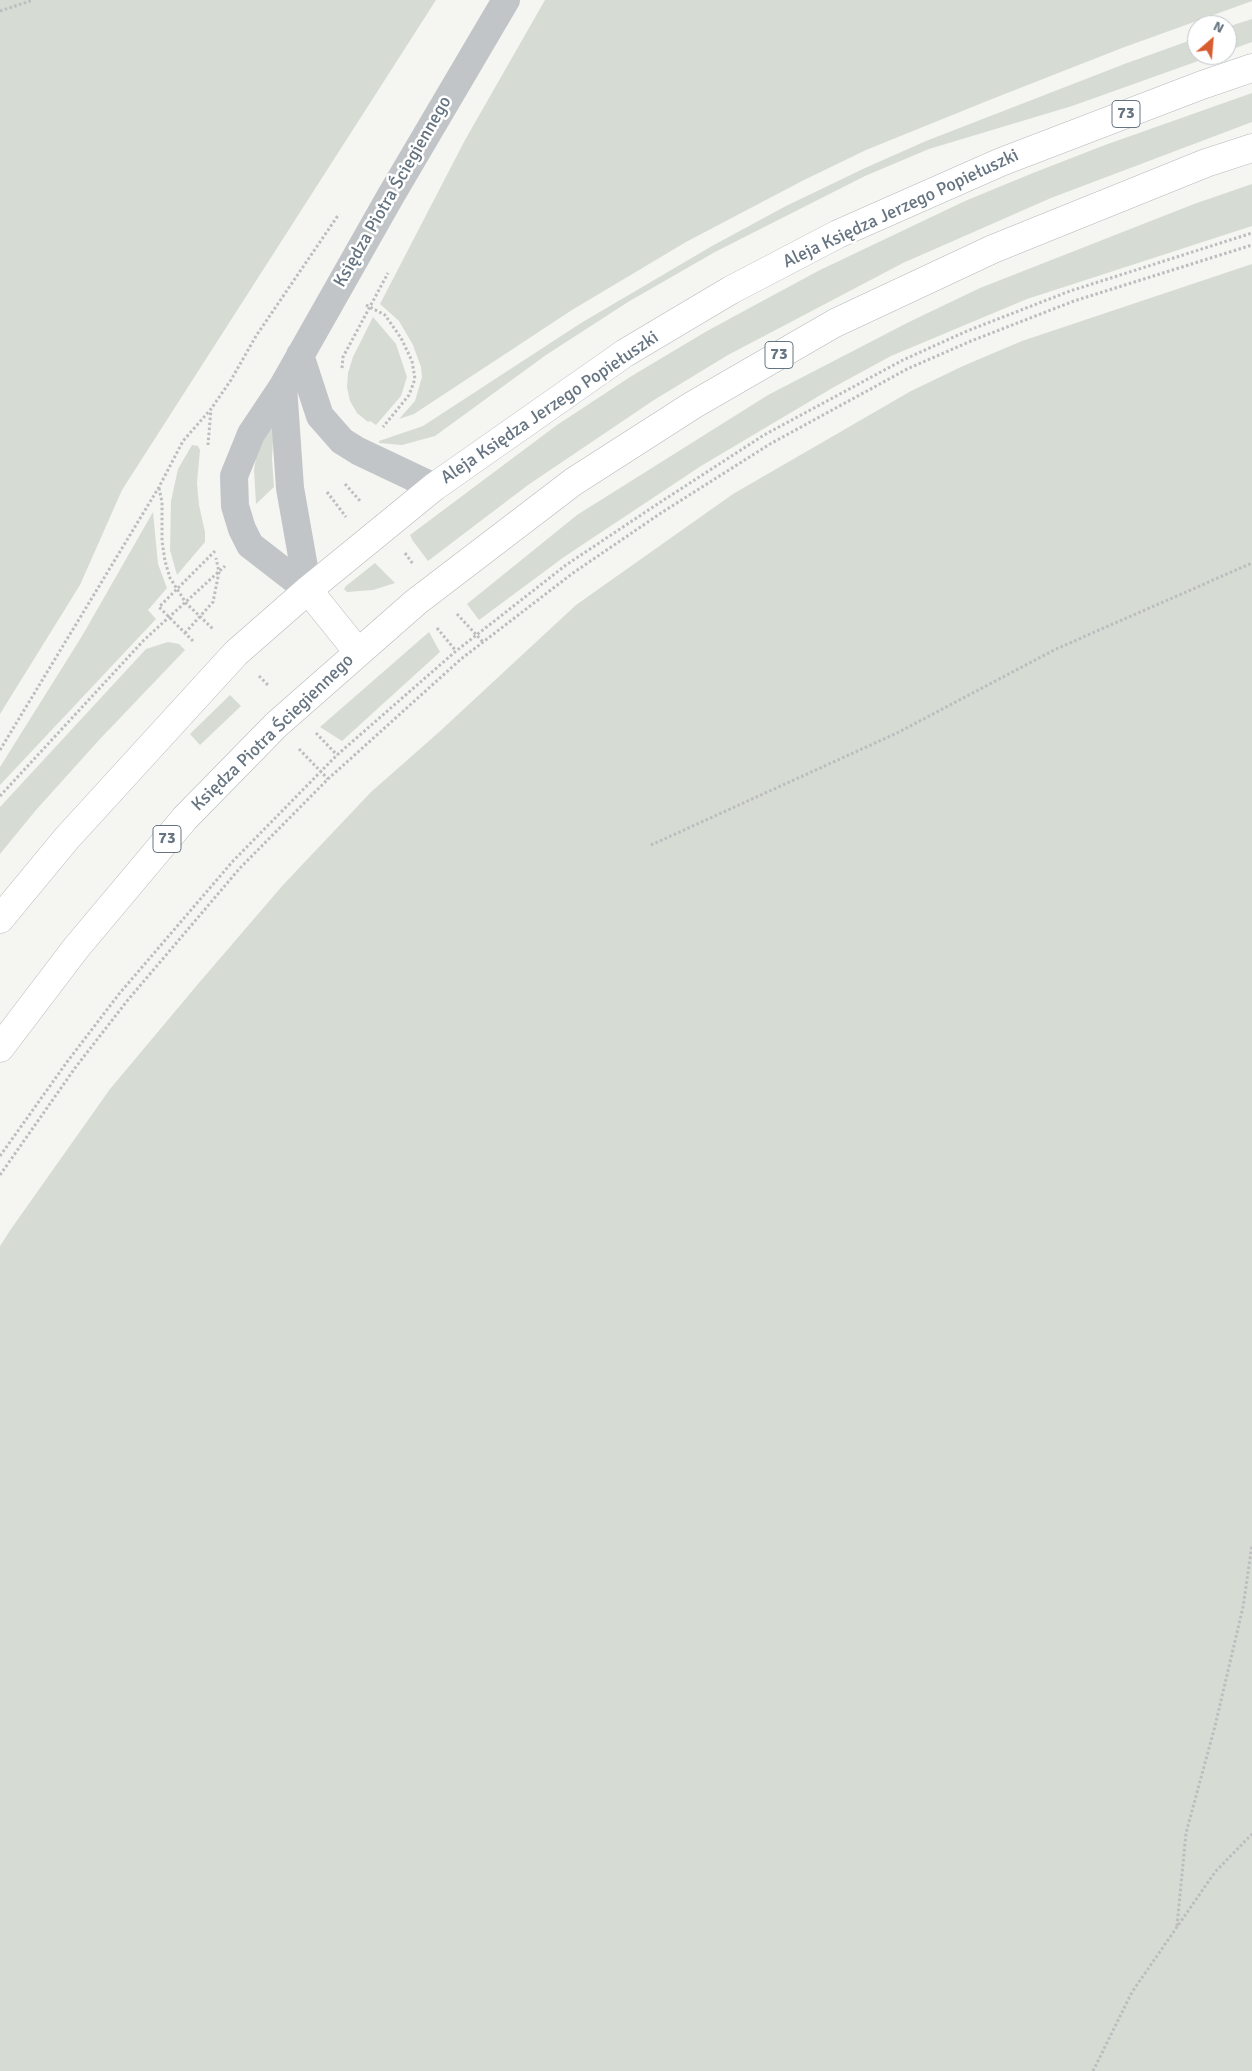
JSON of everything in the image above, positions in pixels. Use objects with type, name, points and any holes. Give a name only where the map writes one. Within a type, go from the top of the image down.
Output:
[{"type":"main road","name":"Aleja Księdza Jerzego Popiełuszki","points":[[308,590],[434,487],[625,353],[731,290],[838,234],[1001,162],[1202,85],[1252,68]]},
{"type":"main road","name":"73","points":[[358,652],[434,587],[573,482],[693,405],[827,328],[993,249],[1206,163],[1252,148]]},
{"type":"main road","name":"73","points":[[0,919],[67,838],[220,669],[308,590]]},
{"type":"main road","points":[[308,590],[358,652]]},
{"type":"main road","name":"Księdza Piotra Ściegiennego","points":[[0,1048],[76,948],[185,818],[292,709],[358,652]]},
{"type":"street","name":"Księdza Piotra Ściegiennego","points":[[308,590],[250,545],[242,529],[235,506],[234,476],[251,434],[283,386],[390,196],[506,0]]},
{"type":"street","points":[[300,355],[320,416],[342,441],[358,451],[434,487]]},
{"type":"street","points":[[283,386],[290,488],[308,590]]},
{"type":"path","points":[[0,11],[33,0]]},
{"type":"path","points":[[0,750],[159,487],[183,441],[211,409],[231,380],[256,336],[342,209]]},
{"type":"path","points":[[0,1156],[67,1062],[132,979],[233,861],[338,754],[476,634],[566,565],[656,504],[764,435],[903,360],[967,331],[1070,291],[1252,233]]},
{"type":"path","points":[[0,1175],[76,1068],[127,1001],[240,868],[328,779],[461,659],[573,573],[770,444],[909,368],[971,341],[1074,301],[1252,245]]},
{"type":"path","points":[[336,292],[385,315],[402,338],[412,361],[415,379],[410,395],[378,433]]},
{"type":"path","points":[[341,374],[343,357],[374,300]]},
{"type":"path","points":[[338,480],[345,484],[365,507]]},
{"type":"path","points":[[159,487],[162,502],[162,541],[170,578],[186,602],[208,624]]},
{"type":"path","points":[[326,491],[349,520]]},
{"type":"path","points":[[185,633],[213,602],[219,572],[215,551],[158,607],[193,642]]},
{"type":"path","points":[[403,551],[418,568]]},
{"type":"path","points":[[652,844],[897,733],[1056,649],[1252,563]]},
{"type":"path","points":[[0,796],[39,756],[99,687],[169,617],[226,566]]},
{"type":"path","points":[[455,612],[483,642]]},
{"type":"path","points":[[438,628],[456,651]]},
{"type":"path","points":[[314,731],[338,754]]},
{"type":"path","points":[[298,748],[328,779]]},
{"type":"path","points":[[1177,1926],[1186,1833],[1216,1726],[1241,1617],[1252,1545]]},
{"type":"path","points":[[1093,2071],[1132,1992],[1215,1872],[1252,1834]]},
{"type":"shaded area","points":[[0,0],[436,0],[122,490],[80,585],[0,714]]},
{"type":"shaded area","points":[[545,0],[1252,0],[1213,15],[1187,15],[1187,24],[1122,48],[866,150],[802,181],[686,242],[572,310],[414,414],[399,419],[415,401],[422,377],[421,367],[413,345],[399,321],[380,304],[465,140]]},
{"type":"shaded area","points":[[1252,19],[1252,42],[1237,47],[1237,24]]},
{"type":"shaded area","points":[[1187,42],[1187,65],[1072,106],[929,149],[865,176],[715,252],[628,302],[546,355],[435,436],[402,445],[379,443],[379,441],[423,426],[581,323],[712,246],[786,206],[926,141]]},
{"type":"shaded area","points":[[1252,93],[1252,122],[1051,198],[903,263],[728,355],[654,400],[528,485],[428,561],[413,541],[410,535],[557,425],[630,377],[707,331],[818,271],[965,201],[1033,173],[1105,145]]},
{"type":"shaded area","points":[[1252,184],[1252,226],[1027,299],[891,356],[834,387],[701,466],[564,557],[479,620],[467,604],[577,515],[768,395],[909,322],[980,288],[1194,204]]},
{"type":"shaded area","points":[[1252,264],[1252,2071],[0,2071],[0,1246],[11,1229],[110,1089],[283,885],[371,792],[438,733],[576,605],[733,494],[911,391],[1022,341]]},
{"type":"shaded area","points":[[373,317],[396,344],[407,377],[401,396],[376,425],[370,421],[368,422],[357,413],[350,401],[347,387],[348,373],[353,357]]},
{"type":"shaded area","points":[[274,424],[272,459],[274,487],[256,504],[254,470],[258,443]]},
{"type":"shaded area","points":[[192,445],[198,446],[200,450],[197,483],[205,542],[177,575],[170,550],[171,501],[178,469]]},
{"type":"shaded area","points":[[153,512],[158,564],[167,588],[148,610],[156,619],[0,785],[0,767],[82,636]]},
{"type":"shaded area","points":[[375,563],[395,583],[373,590],[347,592],[344,589],[346,586]]},
{"type":"shaded area","points":[[429,632],[440,652],[342,741],[320,727]]},
{"type":"shaded area","points":[[168,642],[179,644],[185,650],[100,739],[36,810],[0,854],[0,807],[146,649]]},
{"type":"shaded area","points":[[230,695],[241,706],[200,745],[190,734]]}]
